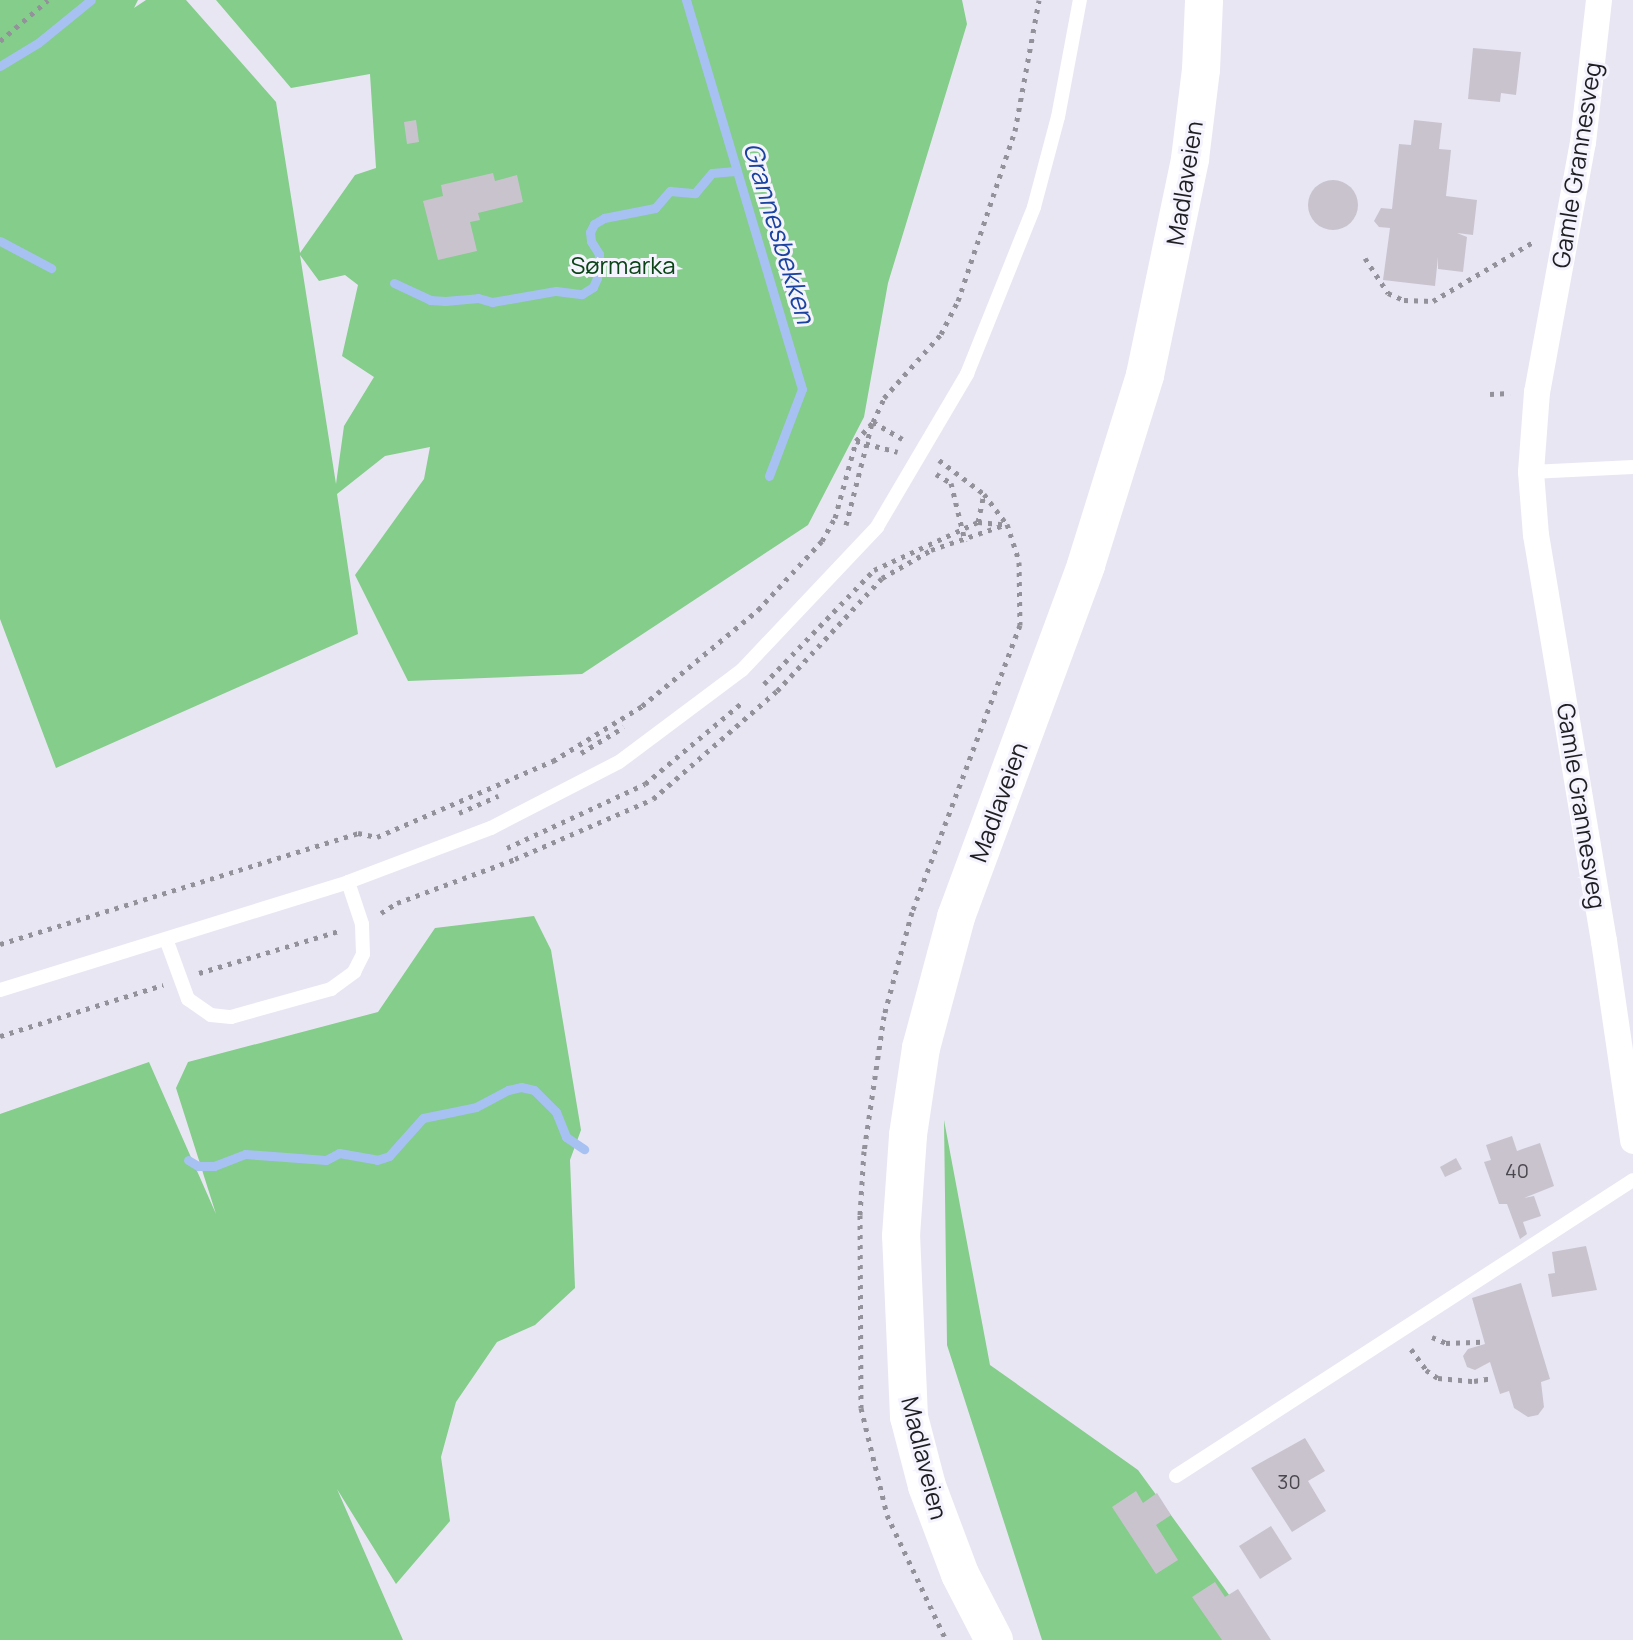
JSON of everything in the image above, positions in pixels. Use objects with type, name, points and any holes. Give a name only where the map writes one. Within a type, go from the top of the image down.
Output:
[{"type":"main road","name":"Madlaveien","points":[[987,1624],[960,1574],[927,1486],[909,1417],[901,1236],[908,1135],[921,1048],[956,917],[1086,565],[1145,375],[1190,159],[1201,70],[1204,0]]},
{"type":"street","name":"Gamle Grannesveg","points":[[1599,0],[1585,128],[1537,392],[1531,472],[1536,535],[1604,941],[1633,1141]]},
{"type":"lane","points":[[0,990],[348,882],[491,828],[619,762],[742,670],[877,527],[967,374],[1001,298],[1034,207],[1058,117],[1080,0]]},
{"type":"lane","points":[[1531,472],[1633,467]]},
{"type":"lane","points":[[166,939],[186,996],[211,1015],[231,1017],[331,989],[354,972],[363,954],[362,924],[348,882]]},
{"type":"lane","points":[[1176,1476],[1633,1180]]},
{"type":"path","points":[[0,41],[48,0]]},
{"type":"path","points":[[845,528],[873,422],[884,398],[941,334],[958,301],[1015,131],[1039,0]]},
{"type":"path","points":[[1365,258],[1388,293],[1404,300],[1433,301],[1549,232]]},
{"type":"path","points":[[0,944],[358,833],[377,837],[553,761],[642,706],[758,610],[822,541],[835,518],[856,441],[873,422]]},
{"type":"path","points":[[856,441],[869,446],[892,448],[902,454]]},
{"type":"path","points":[[944,463],[984,494],[1007,524]]},
{"type":"path","points":[[936,474],[951,483],[965,541]]},
{"type":"path","points":[[978,522],[984,494]]},
{"type":"path","points":[[529,781],[646,713],[679,687]]},
{"type":"path","points":[[445,819],[502,794]]},
{"type":"path","points":[[1482,1342],[1446,1343],[1409,1325],[1408,1338],[1416,1359],[1438,1378],[1474,1381],[1493,1378]]},
{"type":"path","points":[[929,1606],[946,1640]]},
{"type":"green space","name":"Sørmarka","points":[[0,0],[138,0],[134,8],[146,0],[186,0],[276,102],[300,253],[355,175],[376,168],[370,74],[291,88],[216,0],[962,0],[967,24],[888,283],[864,417],[808,525],[582,674],[408,681],[355,575],[424,479],[430,447],[385,456],[337,494],[358,634],[56,768],[0,619]],"holes":[[[300,255],[319,281],[345,275],[358,285],[342,356],[374,377],[344,426],[336,484]]]},
{"type":"green space","points":[[534,916],[551,950],[581,1130],[570,1160],[575,1288],[535,1325],[497,1342],[456,1402],[441,1457],[450,1521],[396,1584],[337,1489],[403,1640],[0,1640],[0,1114],[149,1062],[216,1214],[176,1088],[188,1062],[378,1012],[435,928]]},
{"type":"green space","points":[[944,1120],[990,1365],[1138,1470],[1262,1640],[1042,1640],[947,1345]]},
{"type":"building","points":[[1473,48],[1521,52],[1516,95],[1501,93],[1500,102],[1468,99]]},
{"type":"building","points":[[416,120],[419,142],[407,144],[404,122]]},
{"type":"building","points":[[1414,120],[1442,123],[1439,149],[1451,150],[1446,196],[1477,200],[1473,235],[1457,233],[1467,237],[1463,272],[1438,269],[1438,257],[1435,286],[1383,280],[1390,228],[1379,227],[1374,221],[1381,208],[1392,209],[1399,144],[1411,145]]},
{"type":"building","points":[[493,173],[495,181],[517,175],[523,202],[478,213],[480,220],[470,222],[477,251],[438,260],[423,201],[443,196],[441,185]]},
{"type":"building","points":[[1333,180],[1351,187],[1358,205],[1351,223],[1333,230],[1315,223],[1308,205],[1315,187]]},
{"type":"building","points":[[1512,1136],[1517,1151],[1540,1143],[1554,1186],[1524,1198],[1534,1196],[1541,1216],[1523,1222],[1527,1234],[1520,1239],[1507,1204],[1499,1204],[1484,1162],[1491,1160],[1486,1145]]},
{"type":"building","points":[[1456,1158],[1462,1169],[1445,1177],[1440,1167]]},
{"type":"building","points":[[1586,1246],[1597,1290],[1552,1297],[1548,1274],[1555,1273],[1552,1252]]},
{"type":"building","points":[[1521,1283],[1550,1379],[1541,1382],[1544,1407],[1538,1415],[1528,1417],[1514,1408],[1509,1391],[1500,1394],[1490,1362],[1475,1370],[1467,1367],[1463,1356],[1468,1349],[1485,1344],[1472,1298]]},
{"type":"building","points":[[1305,1438],[1325,1471],[1308,1481],[1326,1511],[1292,1532],[1251,1468]]},
{"type":"building","points":[[1136,1491],[1143,1503],[1157,1493],[1171,1515],[1156,1525],[1178,1560],[1156,1574],[1112,1507]]},
{"type":"building","points":[[1271,1526],[1292,1559],[1260,1579],[1239,1546]]},
{"type":"building","points":[[1215,1582],[1225,1597],[1238,1589],[1271,1640],[1222,1640],[1192,1597]]},
{"type":"waterway","points":[[0,66],[38,43],[91,0]]},
{"type":"waterway","name":"Grannesbekken","points":[[686,0],[802,389],[769,476]]},
{"type":"waterway","points":[[394,283],[430,300],[445,301],[478,298],[492,302],[556,291],[582,294],[593,287],[597,278],[599,254],[591,241],[590,232],[594,224],[604,218],[655,208],[670,191],[695,193],[712,173],[735,171]]},
{"type":"waterway","points":[[0,241],[51,268]]},
{"type":"waterway","points":[[188,1160],[198,1166],[214,1166],[245,1154],[326,1160],[339,1153],[377,1160],[389,1156],[423,1118],[476,1107],[508,1090],[521,1087],[534,1090],[556,1112],[566,1137],[584,1149]]}]
